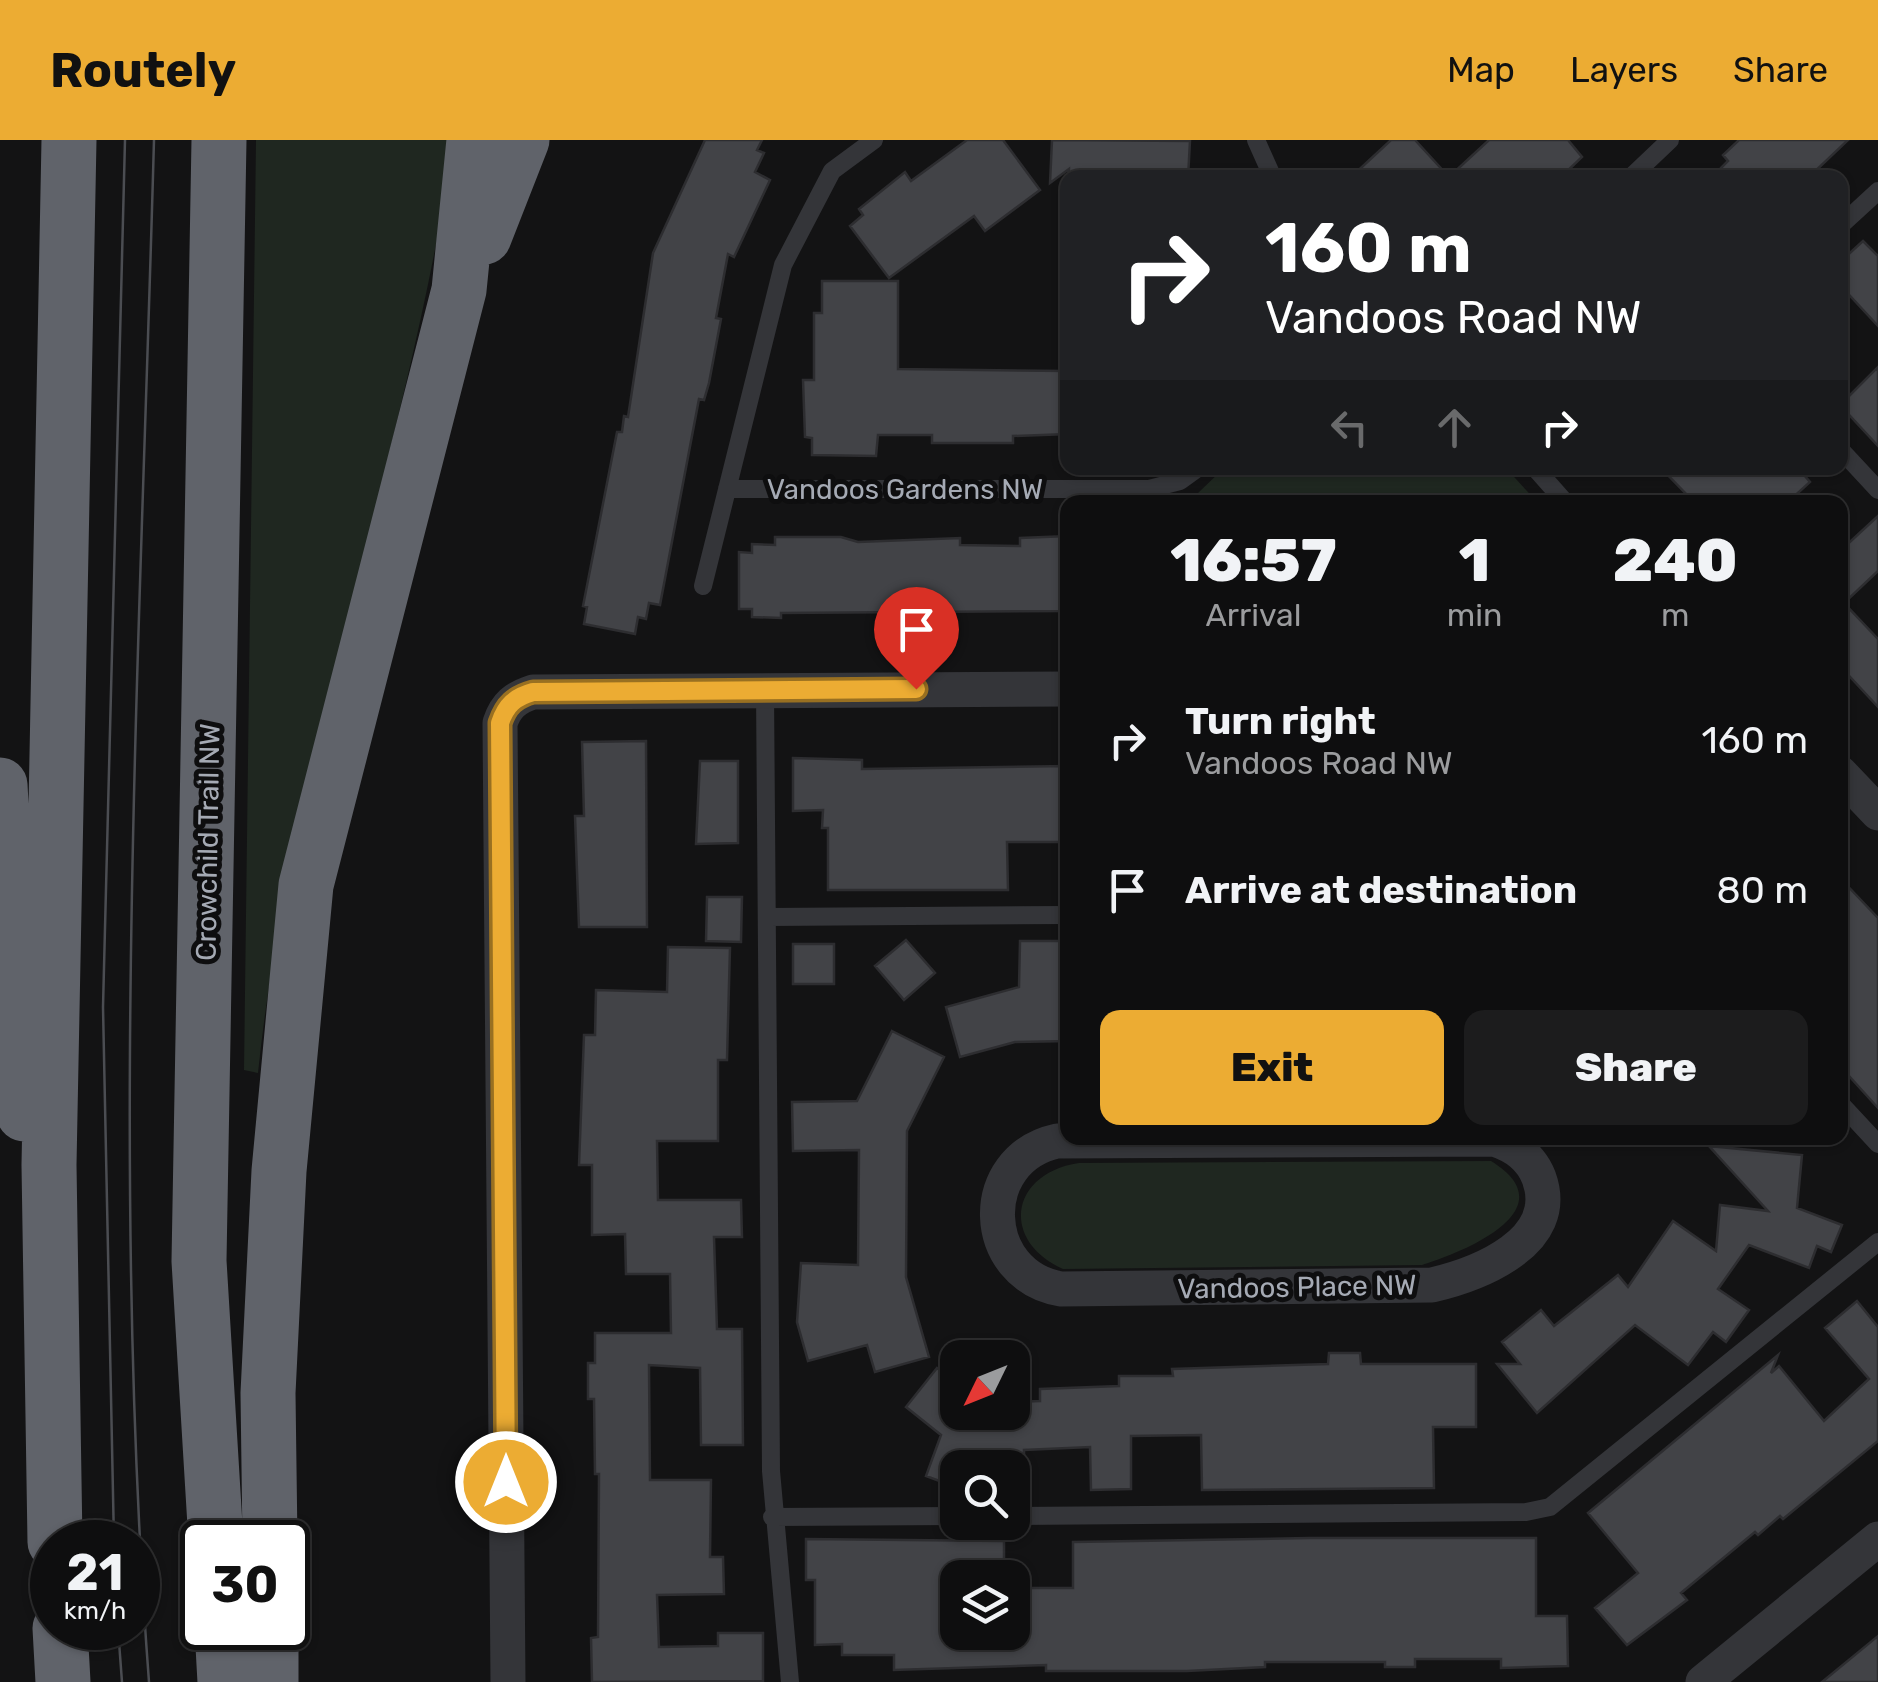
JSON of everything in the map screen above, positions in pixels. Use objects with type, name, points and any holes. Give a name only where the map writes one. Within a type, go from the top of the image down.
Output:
[{"type":"highway","points":[[55,1520],[50,1166],[69,140]]},
{"type":"highway","name":"Crowchild Trail NW","points":[[215,1520],[199,1261],[219,140]]},
{"type":"highway","points":[[459,290],[474,140]]},
{"type":"highway","points":[[270,1520],[268,1392],[279,1171],[306,885],[459,290],[522,140]]},
{"type":"highway","points":[[0,784],[16,1100],[50,1166]]},
{"type":"highway","points":[[61,1650],[63,1682]]},
{"type":"highway","points":[[223,1650],[225,1682]]},
{"type":"highway","points":[[270,1650],[271,1682]]},
{"type":"street","points":[[508,1682],[500,723],[510,703],[533,692],[1060,689]]},
{"type":"street","points":[[1848,782],[1878,814]]},
{"type":"street","name":"Vandoos Place NW","points":[[1060,1144],[1044,1144],[1014,1165],[1004,1180],[995,1216],[1005,1252],[1030,1278],[1061,1289],[1410,1287],[1481,1270],[1528,1238],[1542,1210],[1543,1195],[1533,1166],[1523,1154],[1506,1145]]},
{"type":"street","points":[[1702,1682],[1878,1539]]},
{"type":"lane","name":"Vandoos Gardens NW","points":[[703,586],[783,265],[832,171],[874,140]]},
{"type":"lane","points":[[1256,140],[1269,170]]},
{"type":"lane","points":[[1638,170],[1670,140]]},
{"type":"lane","points":[[1848,219],[1878,191]]},
{"type":"lane","points":[[1848,458],[1878,490]]},
{"type":"lane","name":"Vandoos Gardens NW","points":[[726,488],[1149,489],[1170,485],[1186,475]]},
{"type":"lane","points":[[1541,475],[1559,495]]},
{"type":"lane","points":[[765,690],[772,1517],[790,1682]]},
{"type":"lane","points":[[768,917],[1060,915]]},
{"type":"lane","points":[[1848,1112],[1878,1144]]},
{"type":"lane","points":[[1030,1516],[1526,1512],[1550,1508],[1878,1242]]},
{"type":"lane","points":[[772,1517],[940,1516]]},
{"type":"shaded area","points":[[256,140],[454,140],[408,374],[296,838],[274,955],[258,1073],[244,1070]]},
{"type":"shaded area","points":[[1217,475],[1512,475],[1531,495],[1184,495],[1198,493]]},
{"type":"shaded area","points":[[1491,1161],[1512,1179],[1519,1196],[1515,1212],[1483,1239],[1422,1265],[1063,1269],[1043,1257],[1029,1242],[1022,1225],[1021,1209],[1027,1193],[1056,1169],[1079,1163]]},
{"type":"building","points":[[705,140],[762,140],[757,150],[764,153],[755,172],[770,180],[734,257],[728,254],[709,383],[704,400],[699,399],[660,605],[649,603],[646,619],[638,617],[635,634],[584,624],[587,607],[583,606],[617,432],[622,432],[624,416],[628,417],[653,253]]},
{"type":"building","points":[[967,140],[1003,140],[1040,190],[985,231],[974,216],[889,278],[850,226],[863,215],[859,209],[905,172],[911,181]]},
{"type":"building","points":[[1052,140],[1190,141],[1188,170],[1069,169],[1060,170],[1060,176],[1050,183]]},
{"type":"building","points":[[1391,140],[1415,140],[1443,170],[1359,170]]},
{"type":"building","points":[[1489,140],[1568,140],[1582,157],[1568,170],[1457,170]]},
{"type":"building","points":[[1739,140],[1848,140],[1816,170],[1719,170],[1728,161],[1723,155]]},
{"type":"building","points":[[1863,241],[1878,256],[1878,326],[1848,294],[1848,255]]},
{"type":"building","points":[[822,281],[898,281],[898,369],[1060,371],[1060,434],[1013,436],[1013,443],[932,443],[932,435],[878,435],[876,456],[812,455],[812,438],[805,437],[803,380],[814,380],[814,313],[822,313]]},
{"type":"building","points":[[1878,367],[1878,446],[1848,414],[1848,397]]},
{"type":"building","points":[[1668,475],[1804,475],[1810,482],[1796,495],[1687,495]]},
{"type":"building","points":[[1878,516],[1878,571],[1848,599],[1848,544]]},
{"type":"building","points":[[1060,536],[1060,611],[781,613],[781,618],[752,617],[752,609],[739,609],[739,552],[752,553],[752,544],[775,545],[775,537],[841,537],[858,542],[960,538],[960,545],[1020,546],[1020,538]]},
{"type":"building","points":[[1848,607],[1878,639],[1878,707],[1848,675]]},
{"type":"building","points":[[646,741],[647,927],[579,927],[575,816],[584,816],[582,742]]},
{"type":"building","points":[[793,758],[862,760],[862,769],[1060,766],[1060,842],[1007,842],[1008,890],[828,890],[828,828],[822,828],[823,810],[793,811]]},
{"type":"building","points":[[700,761],[738,761],[738,843],[696,844]]},
{"type":"building","points":[[1848,886],[1878,918],[1878,1108],[1848,1075]]},
{"type":"building","points":[[707,897],[742,897],[741,942],[706,941]]},
{"type":"building","points":[[906,940],[935,973],[904,1000],[875,966]]},
{"type":"building","points":[[1020,941],[1060,941],[1060,1041],[1015,1042],[960,1057],[946,1007],[1019,987]]},
{"type":"building","points":[[793,944],[834,944],[834,984],[793,984]]},
{"type":"building","points":[[668,947],[730,948],[727,1060],[718,1060],[718,1141],[657,1141],[658,1200],[741,1200],[742,1237],[714,1237],[717,1329],[742,1329],[743,1445],[701,1445],[700,1368],[649,1365],[650,1480],[711,1480],[710,1557],[723,1557],[724,1594],[657,1595],[659,1647],[718,1646],[718,1633],[763,1633],[763,1681],[592,1682],[591,1638],[598,1637],[599,1474],[595,1474],[594,1399],[588,1399],[588,1363],[595,1363],[595,1333],[671,1333],[670,1274],[626,1274],[625,1234],[592,1235],[592,1165],[579,1165],[584,1035],[595,1035],[596,990],[667,992]]},
{"type":"building","points":[[892,1031],[944,1057],[907,1131],[906,1277],[929,1357],[875,1372],[867,1345],[808,1361],[797,1322],[801,1263],[858,1265],[859,1150],[793,1151],[792,1102],[857,1101]]},
{"type":"building","points":[[1709,1146],[1802,1155],[1797,1208],[1842,1225],[1831,1252],[1817,1246],[1809,1268],[1749,1245],[1718,1289],[1749,1310],[1726,1342],[1713,1332],[1688,1365],[1635,1325],[1537,1413],[1497,1364],[1520,1364],[1502,1342],[1541,1310],[1554,1326],[1618,1275],[1628,1287],[1673,1221],[1716,1251],[1720,1205],[1768,1211]]},
{"type":"building","points":[[1857,1301],[1878,1327],[1878,1441],[1783,1519],[1780,1516],[1758,1535],[1755,1532],[1681,1593],[1687,1600],[1627,1645],[1595,1608],[1638,1573],[1588,1513],[1778,1355],[1771,1373],[1779,1366],[1824,1421],[1869,1379],[1825,1328]]},
{"type":"building","points":[[1329,1353],[1360,1353],[1361,1364],[1476,1364],[1476,1427],[1433,1427],[1434,1488],[1202,1490],[1201,1435],[1131,1436],[1131,1489],[1091,1490],[1090,1447],[940,1450],[940,1481],[926,1476],[941,1435],[906,1407],[937,1368],[940,1430],[1030,1430],[1030,1401],[1040,1401],[1040,1389],[1119,1386],[1119,1376],[1173,1376],[1172,1369],[1328,1364]]},
{"type":"building","points":[[1536,1538],[1536,1616],[1567,1616],[1568,1666],[1501,1668],[1501,1659],[1415,1659],[1415,1667],[1385,1667],[1385,1662],[1265,1662],[1265,1667],[1187,1671],[1046,1671],[1046,1665],[894,1670],[894,1655],[842,1655],[842,1644],[815,1645],[815,1580],[806,1580],[806,1539],[1004,1541],[1004,1560],[940,1560],[940,1650],[1030,1650],[1030,1588],[1073,1588],[1073,1542]]},
{"type":"building","points":[[1878,1636],[1878,1682],[1822,1682]]},
{"type":"tram line","points":[[114,1520],[103,1007],[125,140]]},
{"type":"tram line","points":[[149,1682],[137,1489],[130,1104],[136,718],[154,140]]},
{"type":"tram line","points":[[120,1650],[122,1682]]},
{"type":"route","points":[[506,1482],[500,723],[504,710],[519,696],[533,692],[916,689]]}]
